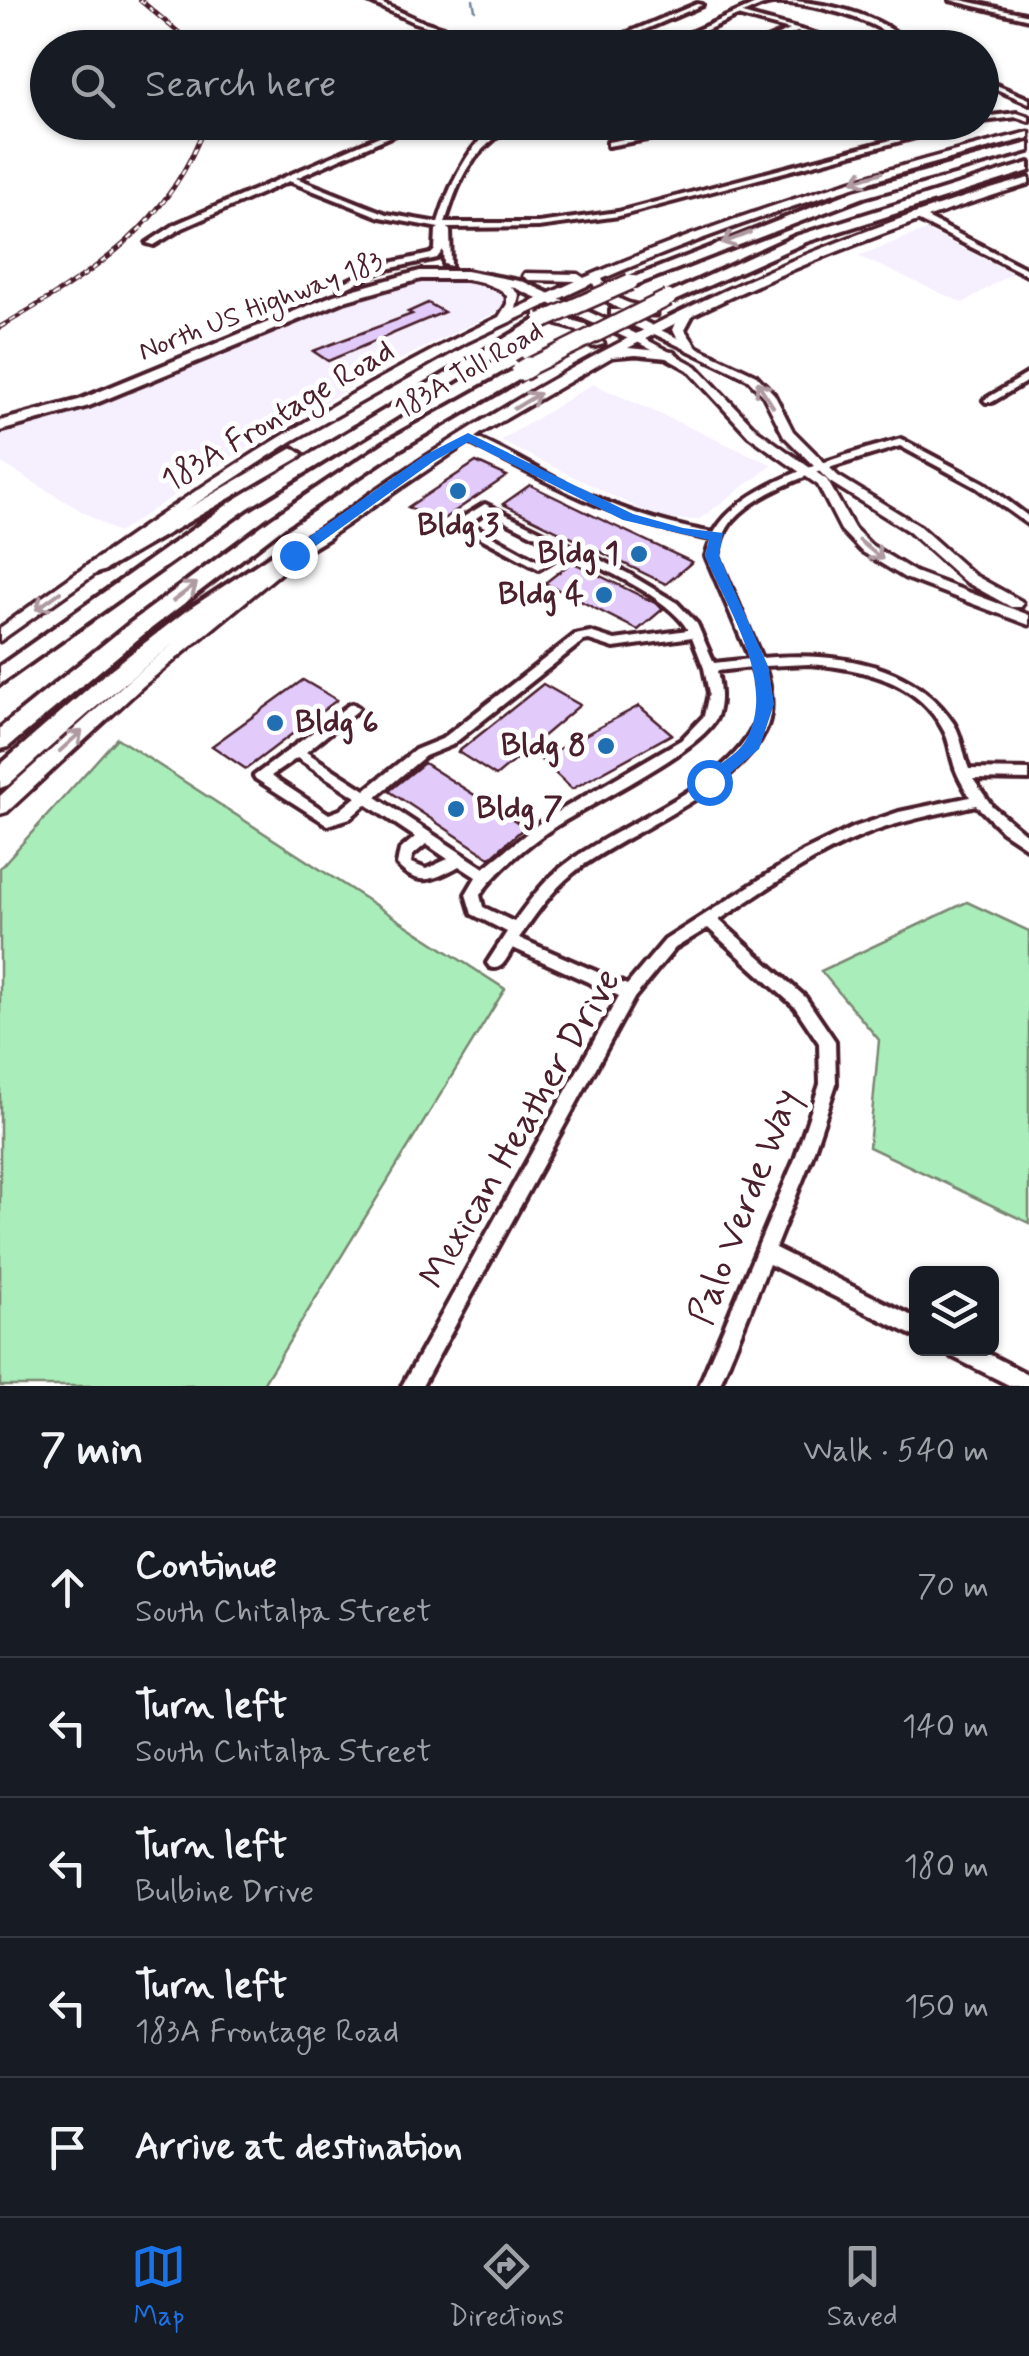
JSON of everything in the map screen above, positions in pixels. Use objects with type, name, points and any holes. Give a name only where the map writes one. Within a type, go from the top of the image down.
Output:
[{"type":"highway","points":[[918,162],[1029,136]]},
{"type":"highway","name":"183A Toll Road","points":[[0,676],[241,504],[476,353],[630,282],[859,194],[1029,147]]},
{"type":"highway","name":"183A Toll Road","points":[[0,741],[117,644],[246,547],[376,456],[521,372],[668,298],[802,239],[879,211],[1029,167]]},
{"type":"highway","points":[[982,194],[1029,179]]},
{"type":"highway","points":[[96,567],[476,353]]},
{"type":"highway","points":[[0,779],[95,692],[180,624],[267,564],[322,534]]},
{"type":"main road","points":[[529,276],[569,280],[604,273],[778,205],[918,162]]},
{"type":"main road","points":[[0,807],[137,682],[322,534],[430,458],[592,361],[786,264],[982,194]]},
{"type":"main road","points":[[420,275],[448,264]]},
{"type":"main road","name":"North US Highway 183","points":[[230,343],[342,287],[403,269],[448,264],[529,276],[556,294],[644,333]]},
{"type":"main road","points":[[604,273],[598,282],[601,293],[635,310],[692,309]]},
{"type":"main road","name":"183A Frontage Road","points":[[0,636],[289,436],[501,320],[604,273]]},
{"type":"main road","name":"North US Highway 183","points":[[0,426],[84,403],[370,286],[420,275],[478,276],[556,294]]},
{"type":"main road","points":[[478,276],[512,294],[513,304],[501,320]]},
{"type":"main road","points":[[690,346],[679,330],[692,309]]},
{"type":"main road","points":[[501,320],[544,315],[587,331],[598,346],[592,361]]},
{"type":"main road","points":[[592,361],[636,351],[672,356]]},
{"type":"street","points":[[369,0],[445,30]]},
{"type":"street","points":[[953,0],[1029,17]]},
{"type":"street","points":[[701,30],[767,2],[792,2],[893,30]]},
{"type":"street","points":[[638,30],[698,5]]},
{"type":"street","points":[[736,14],[796,30]]},
{"type":"street","points":[[999,88],[1029,101]]},
{"type":"street","points":[[999,118],[1029,110]]},
{"type":"street","points":[[1018,115],[1029,119]]},
{"type":"street","points":[[151,243],[377,140]]},
{"type":"street","points":[[342,287],[380,268],[438,252],[438,231],[464,164],[487,140]]},
{"type":"street","points":[[612,144],[635,140]]},
{"type":"street","points":[[289,178],[393,218],[442,227],[600,218],[900,140]]},
{"type":"street","points":[[916,216],[1029,273]]},
{"type":"street","points":[[442,227],[446,231],[448,264]]},
{"type":"street","points":[[644,333],[730,363],[761,385],[788,433],[818,472],[848,530],[892,566],[1029,620]]},
{"type":"street","points":[[644,333],[708,380],[752,433],[913,528],[969,578],[1029,610]]},
{"type":"street","points":[[989,400],[1029,376]]},
{"type":"street","points":[[468,437],[628,517],[682,532],[718,536]]},
{"type":"street","points":[[495,963],[569,868],[709,782],[753,745],[766,704],[757,661],[712,556],[718,536],[731,516],[748,504],[818,472],[900,442],[980,485],[1029,522]]},
{"type":"street","points":[[564,548],[540,566],[460,523],[484,508],[564,548],[667,601],[688,620],[710,668],[716,693],[710,718],[686,743],[547,826],[485,876],[473,894],[477,910],[514,935],[629,994]]},
{"type":"street","points":[[353,708],[262,776],[328,820],[345,814],[420,753],[447,742],[578,638],[637,643],[694,633]]},
{"type":"street","points":[[710,668],[757,661],[834,660],[883,672],[922,694],[951,730],[964,774],[977,800],[1005,828],[1029,844]]},
{"type":"street","points":[[297,752],[485,876]]},
{"type":"street","points":[[964,774],[1029,775]]},
{"type":"street","name":"Mexican Heather Drive","points":[[412,1386],[629,994],[670,944],[808,856],[857,832],[904,816],[977,800]]},
{"type":"street","points":[[425,836],[405,854],[404,865],[418,876],[430,875],[460,859]]},
{"type":"street","name":"Palo Verde Way","points":[[708,918],[800,1002],[826,1041],[828,1084],[709,1386]]},
{"type":"street","points":[[764,1252],[909,1324]]},
{"type":"street","points":[[972,1356],[1029,1385]]},
{"type":"shaded area","points":[[926,230],[1012,273],[963,303],[858,256]]},
{"type":"shaded area","points":[[458,280],[494,286],[506,293],[507,301],[496,312],[389,365],[234,455],[118,533],[0,462],[0,434],[130,394],[341,301],[411,283]]},
{"type":"shaded area","points":[[593,384],[773,465],[698,520],[670,519],[642,510],[500,441]]},
{"type":"green space","points":[[117,738],[505,989],[262,1386],[0,1386],[0,868]]},
{"type":"green space","points":[[967,902],[1029,931],[1029,1223],[869,1147],[879,1040],[821,971]]},
{"type":"building","points":[[428,303],[444,312],[328,361],[313,351],[412,314],[408,312]]},
{"type":"building","name":"Bldg 3","points":[[476,462],[507,476],[439,522],[408,507]]},
{"type":"building","points":[[530,485],[692,562],[666,584],[503,504]]},
{"type":"building","name":"Bldg 4","points":[[572,562],[663,609],[638,630],[545,583]]},
{"type":"building","name":"Bldg 6","points":[[303,680],[337,700],[246,769],[212,746]]},
{"type":"building","points":[[543,684],[580,705],[496,776],[458,752]]},
{"type":"building","name":"Bldg 8","points":[[639,706],[672,734],[572,789],[540,759]]},
{"type":"building","name":"Bldg 7","points":[[424,763],[525,827],[490,858],[389,791]]},
{"type":"waterway","points":[[473,0],[475,10]]},
{"type":"railway","points":[[140,0],[176,30]]},
{"type":"railway","points":[[0,327],[66,287],[124,244],[172,190],[198,140]]},
{"type":"place","name":"Bldg 3","points":[[458,491]]},
{"type":"place","name":"Bldg 1","points":[[639,554]]},
{"type":"place","name":"Bldg 4","points":[[604,595]]},
{"type":"place","name":"Bldg 6","points":[[275,723]]},
{"type":"place","name":"Bldg 8","points":[[606,746]]},
{"type":"place","name":"Bldg 7","points":[[456,809]]},
{"type":"route","points":[[294,555],[430,458],[468,437],[628,517],[682,532],[718,536],[712,556],[760,666],[766,704],[753,745],[709,782]]}]
